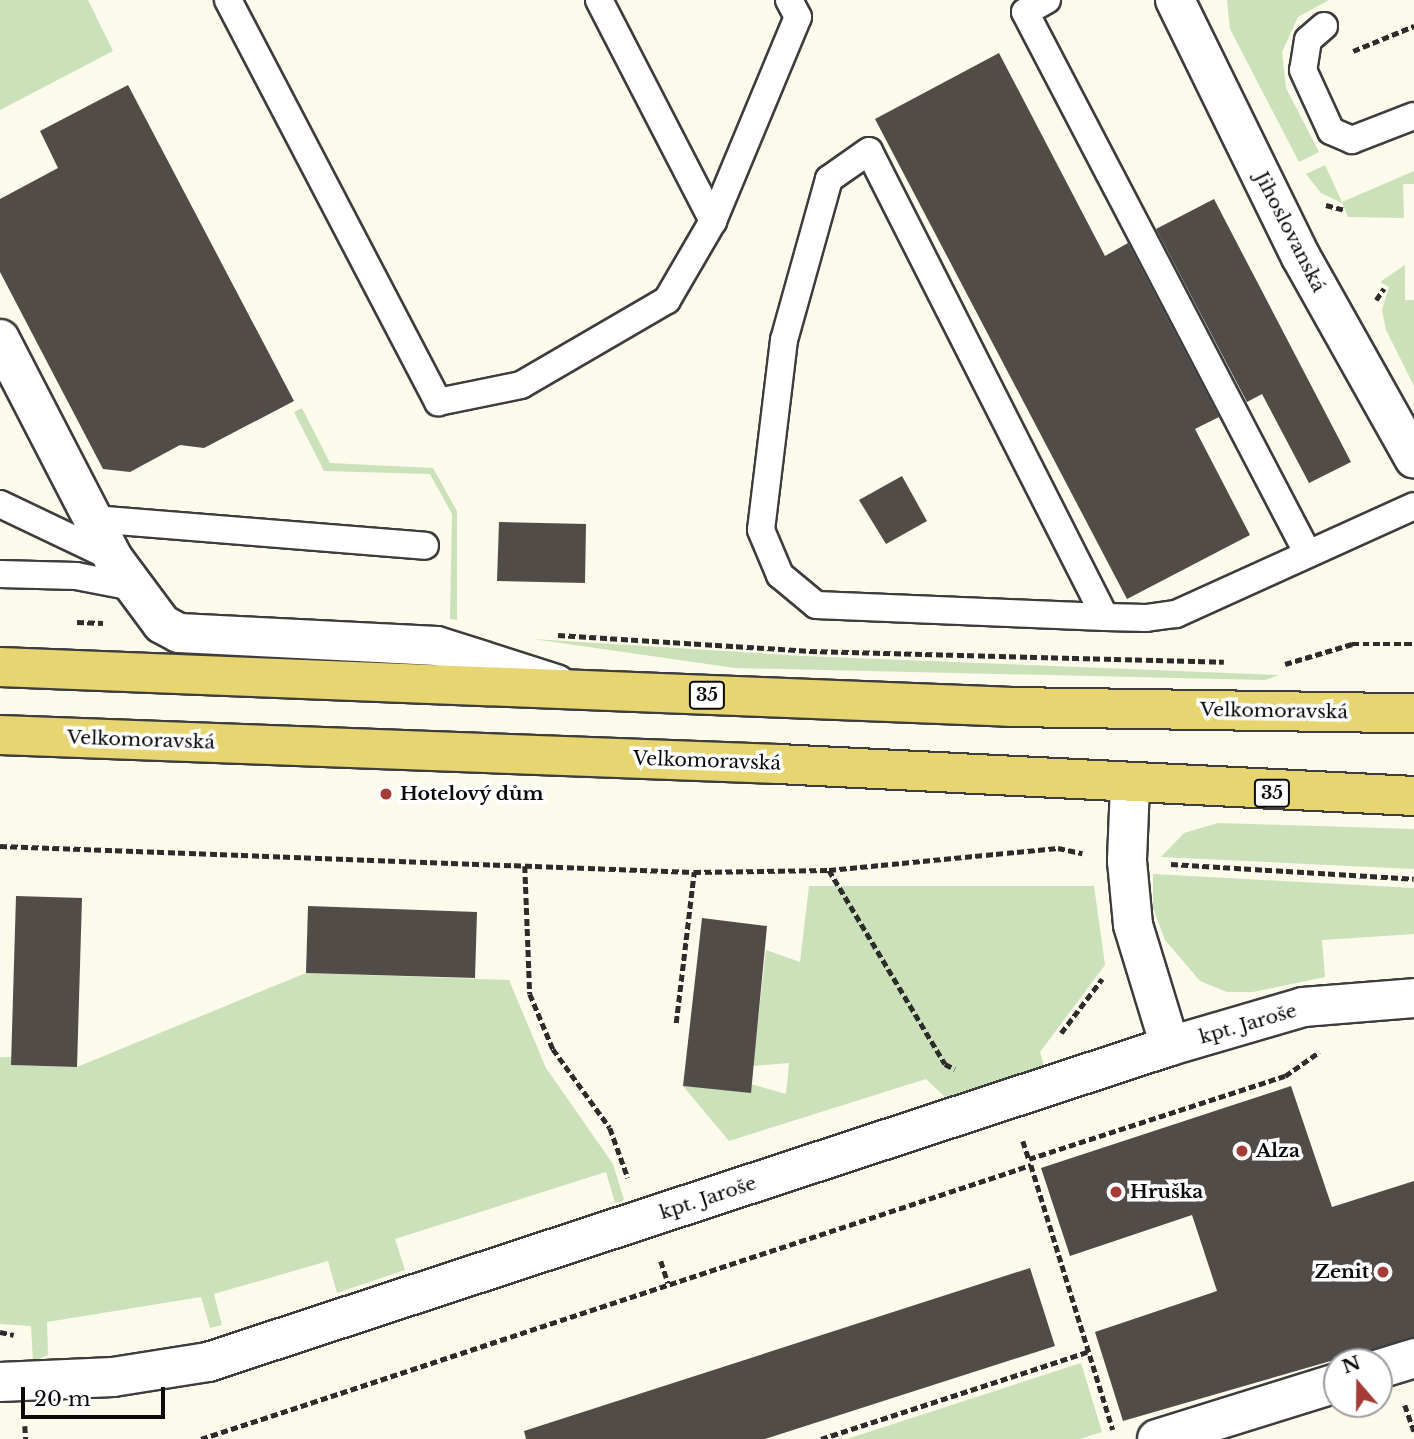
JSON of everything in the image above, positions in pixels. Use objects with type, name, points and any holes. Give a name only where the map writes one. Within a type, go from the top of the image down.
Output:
[{"type":"main road","name":"Velkomoravská","points":[[0,667],[998,706],[1414,713]]},
{"type":"main road","name":"Velkomoravská","points":[[15,735],[778,764],[1130,785],[1414,796]]},
{"type":"street","name":"Jihoslovanská","points":[[1175,0],[1301,257],[1414,458]]},
{"type":"street","points":[[0,339],[93,519],[131,585],[179,633],[437,646],[579,691]]},
{"type":"street","points":[[0,757],[15,735]]},
{"type":"street","points":[[1130,785],[1127,861],[1133,925],[1170,1046]]},
{"type":"street","name":"kpt. Jaroše","points":[[0,1382],[113,1377],[208,1362],[1170,1046],[1303,1007],[1414,998]]},
{"type":"street","points":[[1393,1365],[1414,1358]]},
{"type":"street","points":[[1157,1439],[1323,1387]]},
{"type":"lane","points":[[228,0],[438,402],[521,386],[667,300],[713,221],[798,17],[789,0]]},
{"type":"lane","points":[[599,0],[713,221]]},
{"type":"lane","points":[[1047,0],[1025,12],[1308,554]]},
{"type":"lane","points":[[1324,26],[1308,40],[1303,69],[1331,131],[1352,140],[1414,116]]},
{"type":"lane","points":[[1105,617],[869,151],[829,179],[784,340],[761,530],[780,575],[816,605],[1105,617],[1176,614],[1414,506]]},
{"type":"lane","points":[[0,504],[131,585]]},
{"type":"lane","points":[[93,519],[217,533],[425,546]]},
{"type":"lane","points":[[0,574],[76,576],[131,585]]},
{"type":"path","points":[[1346,54],[1414,26]]},
{"type":"path","points":[[1332,207],[1336,214]]},
{"type":"path","points":[[66,622],[106,623],[131,585]]},
{"type":"path","points":[[547,634],[810,650],[1232,663]]},
{"type":"path","points":[[1273,664],[1352,644],[1414,644]]},
{"type":"path","points":[[0,846],[694,872],[829,870],[1058,848],[1127,861],[1414,878]]},
{"type":"path","points":[[526,866],[530,995],[552,1049],[610,1128],[631,1187]]},
{"type":"path","points":[[829,870],[946,1064],[965,1066]]},
{"type":"path","points":[[676,1023],[694,872]]},
{"type":"path","points":[[1057,1039],[1103,978],[1102,965]]},
{"type":"path","points":[[1028,1159],[1285,1076],[1329,1048]]},
{"type":"path","points":[[1023,1141],[1116,1439]]},
{"type":"path","points":[[201,1439],[1031,1166]]},
{"type":"path","points":[[821,1439],[1087,1352]]},
{"type":"green space","points":[[0,0],[88,0],[113,51],[0,110]]},
{"type":"green space","points":[[1227,0],[1329,0],[1298,17],[1282,52],[1286,88],[1319,152],[1299,162],[1230,29]]},
{"type":"green space","points":[[1325,165],[1342,202],[1414,171],[1414,184],[1403,184],[1404,218],[1348,217],[1342,203],[1321,193],[1306,174]]},
{"type":"green space","points":[[1405,265],[1405,300],[1414,300],[1414,386],[1386,330],[1382,310],[1389,287],[1380,282]]},
{"type":"green space","points":[[302,408],[330,463],[433,468],[457,511],[457,620],[450,619],[452,514],[430,474],[324,471],[294,412]]},
{"type":"green space","points":[[533,639],[802,656],[1279,675],[1265,680],[735,668]]},
{"type":"green space","points":[[1218,823],[1414,829],[1414,869],[1161,857],[1184,833]]},
{"type":"green space","points":[[1153,874],[1414,888],[1414,934],[1322,940],[1325,977],[1253,992],[1227,992],[1200,981],[1165,940],[1153,908]]},
{"type":"green space","points":[[809,886],[1094,886],[1105,965],[1040,1052],[1044,1066],[945,1097],[926,1079],[729,1141],[683,1086],[750,1092],[751,1084],[786,1094],[789,1063],[753,1066],[766,950],[800,962]]},
{"type":"green space","points":[[306,973],[509,980],[546,1068],[613,1164],[624,1200],[615,1203],[606,1172],[395,1239],[405,1270],[337,1293],[328,1261],[214,1294],[222,1325],[210,1328],[201,1297],[47,1322],[48,1355],[33,1362],[31,1326],[0,1324],[0,1057],[11,1057],[11,1065],[77,1067]]},
{"type":"green space","points":[[1081,1363],[1102,1432],[1080,1439],[847,1439]]},
{"type":"building","points":[[999,53],[1105,256],[1128,243],[1219,417],[1195,429],[1250,535],[1127,599],[875,119]]},
{"type":"building","points":[[128,85],[294,401],[204,448],[180,445],[130,472],[103,469],[0,272],[0,199],[58,168],[40,131]]},
{"type":"building","points":[[1214,199],[1351,462],[1309,483],[1262,394],[1247,402],[1156,229]]},
{"type":"building","points":[[902,476],[927,521],[886,544],[859,500]]},
{"type":"building","points":[[499,522],[586,524],[585,583],[497,581]]},
{"type":"building","points":[[16,896],[82,898],[77,1067],[11,1065]]},
{"type":"building","points":[[308,906],[477,912],[475,978],[306,973]]},
{"type":"building","points":[[702,918],[767,926],[751,1093],[683,1086]]},
{"type":"building","points":[[1291,1086],[1332,1207],[1414,1181],[1414,1337],[1376,1348],[1323,1348],[1323,1363],[1123,1421],[1095,1332],[1217,1291],[1192,1215],[1070,1256],[1041,1168]]},
{"type":"building","points":[[1030,1268],[1055,1346],[765,1439],[526,1439],[524,1431]]},
{"type":"place","name":"Hotelový dům","points":[[386,794]]},
{"type":"place","name":"Alza","points":[[1242,1151]]},
{"type":"place","name":"Hruška","points":[[1116,1192]]},
{"type":"place","name":"Zenit","points":[[1383,1272]]}]
